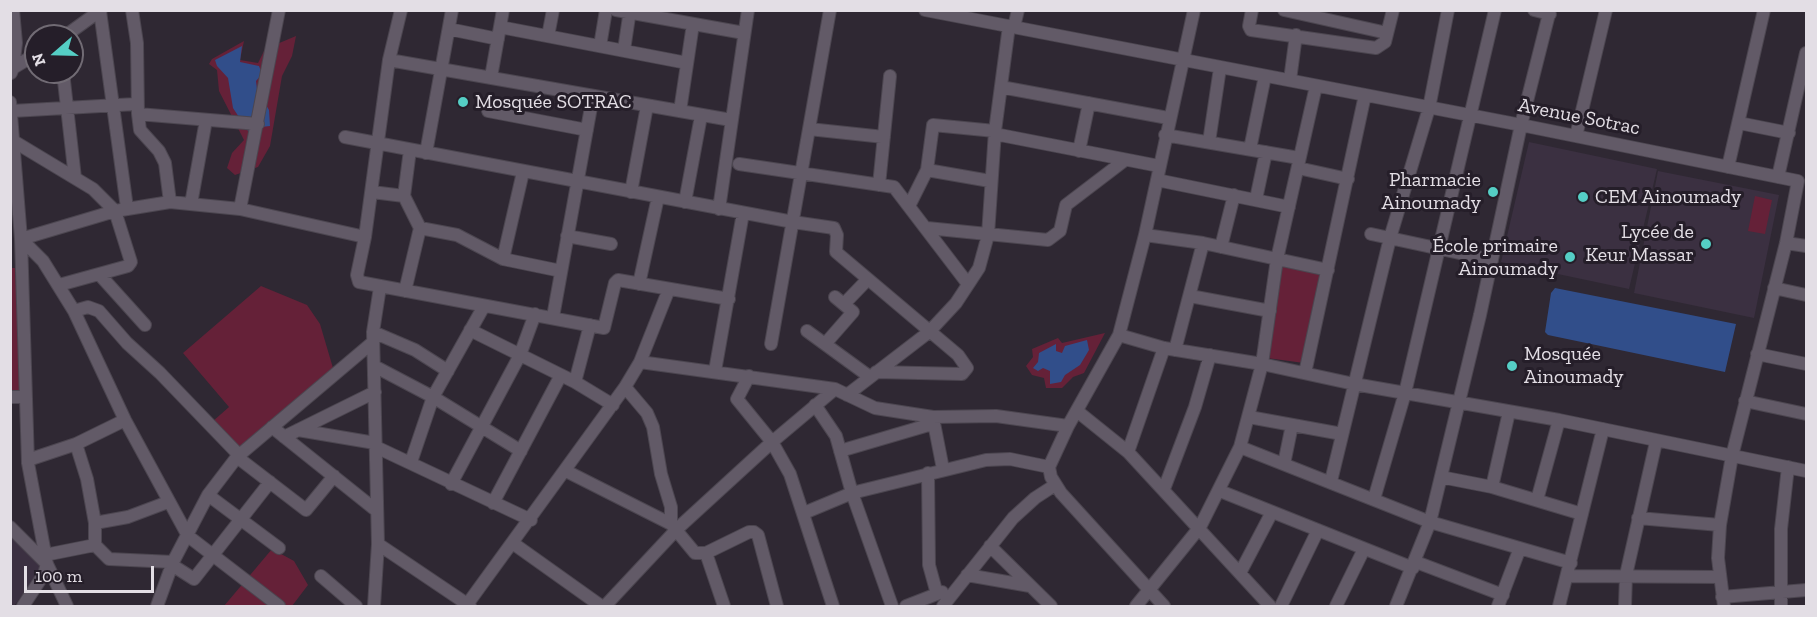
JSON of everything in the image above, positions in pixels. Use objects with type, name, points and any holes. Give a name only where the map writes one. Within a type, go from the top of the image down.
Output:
[{"type":"street","points":[[12,71],[13,10]]},
{"type":"street","points":[[132,10],[137,43],[137,109],[140,130],[159,151],[165,163],[170,202]]},
{"type":"street","points":[[240,209],[279,10]]},
{"type":"street","points":[[401,10],[389,60],[372,192],[357,274],[359,282],[606,327],[616,281],[729,299]]},
{"type":"street","points":[[426,153],[452,10]]},
{"type":"street","points":[[490,77],[503,10]]},
{"type":"street","points":[[548,36],[553,10]]},
{"type":"street","points":[[600,46],[606,10]]},
{"type":"street","points":[[616,10],[744,33]]},
{"type":"street","points":[[719,209],[748,10]]},
{"type":"street","points":[[771,344],[830,10]]},
{"type":"street","name":"Avenue Sotrac","points":[[925,10],[964,14],[1012,27],[1183,62],[1290,80],[1802,182],[1732,456],[1720,525],[1719,577],[1723,602]]},
{"type":"street","points":[[847,395],[929,332],[956,303],[979,268],[988,236],[990,181],[1001,87],[1012,27],[1018,10]]},
{"type":"street","points":[[1164,606],[1055,485],[1049,467],[1068,426],[1119,335],[1145,235],[1168,118],[1194,10]]},
{"type":"street","points":[[1252,10],[1249,29],[1376,48],[1383,45],[1393,10]]},
{"type":"street","points":[[1280,33],[1283,10],[1388,33]]},
{"type":"street","points":[[1330,481],[1390,238],[1429,108],[1448,10]]},
{"type":"street","points":[[1374,499],[1405,393],[1495,10]]},
{"type":"street","points":[[1400,605],[1430,522],[1492,260],[1521,125],[1550,12],[1534,10]]},
{"type":"street","points":[[1576,136],[1606,10]]},
{"type":"street","points":[[59,285],[128,266],[131,262],[121,210],[114,105],[101,11],[82,24]]},
{"type":"street","points":[[1728,167],[1762,11]]},
{"type":"street","points":[[624,50],[630,12]]},
{"type":"street","points":[[680,111],[693,24]]},
{"type":"street","points":[[449,29],[548,36],[687,63]]},
{"type":"street","points":[[1290,80],[1296,35]]},
{"type":"street","points":[[1778,177],[1806,53]]},
{"type":"street","points":[[389,60],[731,120]]},
{"type":"street","points":[[1209,142],[1220,68]]},
{"type":"street","points":[[879,185],[890,76]]},
{"type":"street","points":[[1250,149],[1265,76]]},
{"type":"street","points":[[64,84],[75,178]]},
{"type":"street","points":[[1136,606],[1151,591],[1200,527],[1240,447],[1262,364],[1278,259],[1316,86]]},
{"type":"street","points":[[1001,87],[1168,118]]},
{"type":"street","points":[[1305,373],[1365,95]]},
{"type":"street","points":[[553,317],[593,96]]},
{"type":"street","points":[[1079,151],[1089,103]]},
{"type":"street","points":[[67,606],[46,560],[28,460],[16,261],[21,239],[14,192],[11,107],[67,110],[114,105],[206,120],[258,124]]},
{"type":"street","points":[[631,192],[647,106]]},
{"type":"street","points":[[488,111],[587,130]]},
{"type":"street","points":[[685,202],[701,116]]},
{"type":"street","points":[[191,204],[206,120]]},
{"type":"street","points":[[1739,123],[1789,133]]},
{"type":"street","points":[[909,206],[927,170],[933,125],[995,132],[1159,166]]},
{"type":"street","points":[[809,129],[884,137]]},
{"type":"street","points":[[1165,135],[1266,152],[1348,179]]},
{"type":"street","points":[[345,137],[719,209],[834,228],[837,235],[836,252],[958,355],[967,368],[962,374],[873,374],[807,331]]},
{"type":"street","points":[[13,140],[93,189],[121,210]]},
{"type":"street","points":[[405,291],[420,228],[404,196],[410,150]]},
{"type":"street","points":[[1256,200],[1266,152]]},
{"type":"street","points":[[927,228],[988,236],[1052,239],[1060,231],[1066,205],[1125,160]]},
{"type":"street","points":[[739,164],[894,187],[968,284]]},
{"type":"street","points":[[927,170],[990,181]]},
{"type":"street","points":[[503,259],[523,172]]},
{"type":"street","points":[[1157,180],[1289,207]]},
{"type":"street","points":[[372,192],[404,196]]},
{"type":"street","points":[[1221,247],[1233,195]]},
{"type":"street","points":[[639,284],[658,197]]},
{"type":"street","points":[[21,239],[121,210],[170,202],[240,209],[365,237]]},
{"type":"street","points":[[715,371],[743,213]]},
{"type":"street","points":[[420,228],[458,235],[503,259],[561,271]]},
{"type":"street","points":[[1371,234],[1492,260]]},
{"type":"street","points":[[1145,235],[1203,243],[1328,270]]},
{"type":"street","points":[[567,236],[611,244]]},
{"type":"street","points":[[21,239],[44,261],[74,311],[125,420],[188,536],[279,606]]},
{"type":"street","points":[[1128,452],[1190,296],[1203,243]]},
{"type":"street","points":[[1786,243],[1806,246]]},
{"type":"street","points":[[99,274],[145,325]]},
{"type":"street","points":[[825,344],[853,312],[840,301],[868,279]]},
{"type":"street","points":[[374,606],[378,544],[373,337],[380,287]]},
{"type":"street","points":[[1774,288],[1806,295]]},
{"type":"street","points":[[378,544],[468,606],[625,387],[639,362],[669,289]]},
{"type":"street","points":[[1190,296],[1270,311]]},
{"type":"street","points":[[411,462],[432,397],[484,306]]},
{"type":"street","points":[[74,311],[88,307],[99,311],[126,343],[160,373],[238,456],[306,510],[334,476]]},
{"type":"street","points":[[451,484],[520,355],[536,314]]},
{"type":"street","points":[[575,382],[590,325]]},
{"type":"street","points":[[470,330],[575,382],[613,405]]},
{"type":"street","points":[[1119,335],[1170,349],[1559,420],[1656,442],[1806,471]]},
{"type":"street","points":[[373,337],[415,350],[448,371]]},
{"type":"street","points":[[157,606],[172,563],[208,495],[238,456],[373,337]]},
{"type":"street","points":[[1757,354],[1806,364]]},
{"type":"street","points":[[1164,489],[1195,407],[1210,355]]},
{"type":"street","points":[[639,362],[835,389],[876,408],[933,420]]},
{"type":"street","points":[[374,366],[432,397],[521,451]]},
{"type":"street","points":[[493,503],[561,375]]},
{"type":"street","points":[[749,376],[737,399],[772,442],[790,474],[833,606]]},
{"type":"street","points":[[625,387],[647,413],[653,427],[661,474],[671,507],[674,527]]},
{"type":"street","points":[[514,544],[603,606],[674,527],[835,389]]},
{"type":"street","points":[[284,437],[375,392]]},
{"type":"street","points":[[10,397],[26,397]]},
{"type":"street","points":[[1745,401],[1806,414]]},
{"type":"street","points":[[814,405],[836,436],[852,493],[892,606]]},
{"type":"street","points":[[1077,411],[1128,452],[1200,527],[1270,606]]},
{"type":"street","points":[[1492,488],[1509,412]]},
{"type":"street","points":[[840,451],[933,420],[996,416],[1068,426]]},
{"type":"street","points":[[1249,417],[1342,434]]},
{"type":"street","points":[[28,460],[75,444],[125,420]]},
{"type":"street","points":[[933,420],[943,469]]},
{"type":"street","points":[[1537,500],[1559,420]]},
{"type":"street","points":[[1284,464],[1292,425]]},
{"type":"street","points":[[272,427],[377,512]]},
{"type":"street","points":[[1559,606],[1603,429]]},
{"type":"street","points":[[298,430],[375,445],[451,484],[531,520]]},
{"type":"street","points":[[1625,606],[1626,575],[1656,442]]},
{"type":"street","points":[[75,444],[87,479],[95,524],[95,544],[109,559],[172,563],[194,579],[270,482]]},
{"type":"street","points":[[1240,447],[1430,522],[1571,563]]},
{"type":"street","points":[[804,513],[852,493],[943,469],[1000,459],[1049,467]]},
{"type":"street","points":[[1781,606],[1779,591],[1781,529],[1788,467]]},
{"type":"street","points":[[566,471],[674,527],[695,554],[706,553],[754,532],[758,535],[777,606]]},
{"type":"street","points":[[928,473],[929,557],[937,594]]},
{"type":"street","points":[[1441,477],[1492,488],[1582,514]]},
{"type":"street","points":[[943,606],[957,585],[1013,518],[1035,498],[1055,485]]},
{"type":"street","points":[[1220,491],[1364,549],[1414,565],[1500,601],[1520,548]]},
{"type":"street","points":[[208,495],[279,548]]},
{"type":"street","points":[[95,524],[128,517],[168,502]]},
{"type":"street","points":[[1240,573],[1272,512]]},
{"type":"street","points":[[1638,518],[1720,525]]},
{"type":"street","points":[[10,527],[46,560]]},
{"type":"street","points":[[1281,606],[1318,530]]},
{"type":"street","points":[[46,560],[95,544]]},
{"type":"street","points":[[990,546],[1051,606]]},
{"type":"street","points":[[1336,606],[1364,549]]},
{"type":"street","points":[[706,553],[724,606]]},
{"type":"street","points":[[23,606],[44,574],[46,560]]},
{"type":"street","points":[[967,575],[1030,586]]},
{"type":"street","points":[[321,576],[356,606]]},
{"type":"street","points":[[1568,576],[1719,577]]},
{"type":"street","points":[[906,606],[957,585]]},
{"type":"street","points":[[1723,602],[1779,591],[1806,590]]},
{"type":"shaded area","points":[[296,36],[292,56],[282,76],[270,146],[258,167],[235,175],[227,168],[232,153],[244,140],[219,91],[217,70],[209,64],[212,59],[244,41],[240,60],[258,63],[265,49]]},
{"type":"shaded area","name":"CEM Ainoumady","points":[[1529,142],[1657,169],[1629,289],[1501,262]]},
{"type":"shaded area","name":"Lycée de Keur Massar","points":[[1658,171],[1779,195],[1754,318],[1634,293]]},
{"type":"shaded area","points":[[1755,196],[1772,200],[1765,234],[1748,231]]},
{"type":"shaded area","points":[[1284,266],[1301,267],[1321,275],[1304,363],[1267,358],[1279,271]]},
{"type":"shaded area","points":[[10,268],[15,268],[22,396],[11,396]]},
{"type":"shaded area","points":[[261,286],[307,305],[320,324],[333,368],[237,451],[212,422],[229,407],[183,353]]},
{"type":"shaded area","points":[[1105,333],[1084,373],[1073,377],[1062,388],[1046,388],[1044,378],[1032,375],[1026,366],[1033,357],[1032,349],[1058,338],[1062,343]]},
{"type":"shaded area","points":[[10,531],[43,567],[14,606],[10,606]]},
{"type":"shaded area","points":[[272,549],[294,561],[308,585],[292,606],[224,606]]},
{"type":"water","points":[[242,46],[240,62],[259,66],[262,74],[256,81],[257,89],[269,110],[270,126],[261,127],[252,137],[233,108],[228,78],[217,66],[215,60]]},
{"type":"water","points":[[1555,288],[1736,324],[1725,372],[1548,335],[1545,332],[1551,293]]},
{"type":"water","points":[[1087,340],[1089,350],[1080,365],[1065,375],[1061,382],[1050,384],[1050,371],[1043,368],[1038,371],[1033,368],[1038,362],[1039,353],[1056,344],[1056,351],[1062,353],[1065,346]]},
{"type":"place","name":"Mosquée SOTRAC","points":[[463,102]]},
{"type":"place","name":"Pharmacie Ainoumady","points":[[1493,192]]},
{"type":"place","name":"CEM Ainoumady","points":[[1583,197]]},
{"type":"place","name":"Lycée de Keur Massar","points":[[1706,244]]},
{"type":"place","name":"École primaire Ainoumady","points":[[1570,257]]},
{"type":"place","name":"Mosquée Ainoumady","points":[[1512,366]]}]
